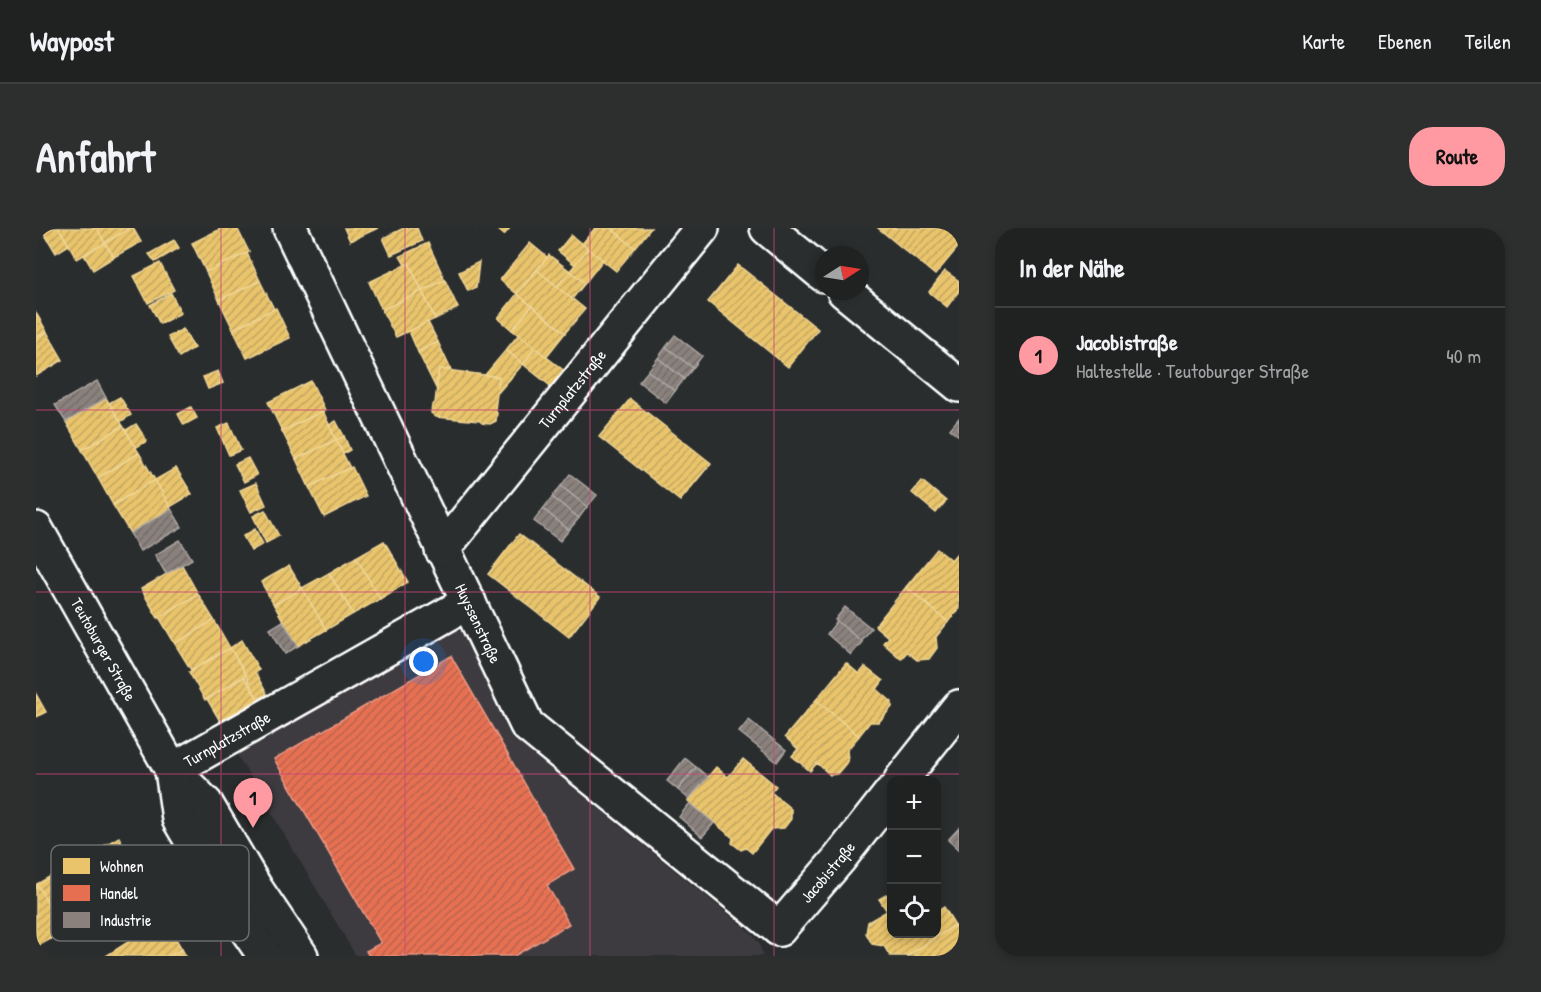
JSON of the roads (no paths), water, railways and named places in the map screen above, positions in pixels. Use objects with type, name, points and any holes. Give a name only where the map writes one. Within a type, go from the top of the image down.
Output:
[{"type":"street","name":"Huyssenstraße","points":[[290,228],[527,725],[782,942]]},
{"type":"street","name":"Turnplatzstraße","points":[[442,550],[702,228]]},
{"type":"street","points":[[767,228],[815,267]]},
{"type":"street","points":[[855,300],[959,385]]},
{"type":"street","name":"Teutoburger Straße","points":[[36,529],[172,770],[206,804],[230,845]]},
{"type":"street","name":"Turnplatzstraße","points":[[172,770],[469,602]]},
{"type":"street","points":[[904,776],[959,707]]},
{"type":"street","name":"Teutoburger Straße","points":[[172,770],[179,819],[194,845]]},
{"type":"street","name":"Jacobistraße","points":[[782,942],[839,859],[887,798]]},
{"type":"street","name":"Teutoburger Straße","points":[[249,877],[301,956]]},
{"type":"street","name":"Teutoburger Straße","points":[[249,933],[265,956]]},
{"type":"place","name":"Jacobistraße","points":[[253,828]]}]
